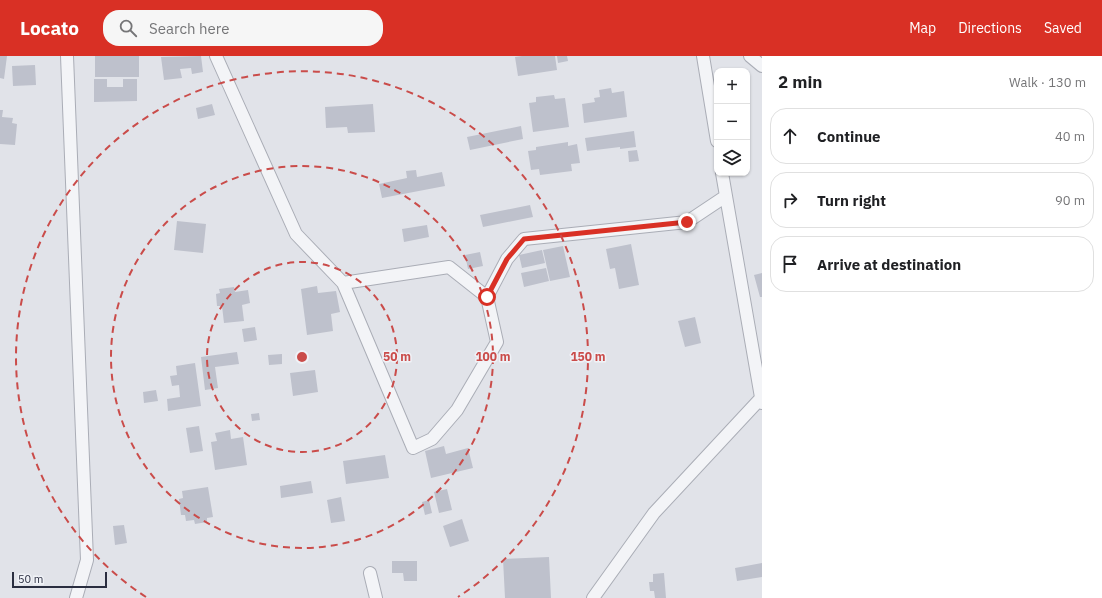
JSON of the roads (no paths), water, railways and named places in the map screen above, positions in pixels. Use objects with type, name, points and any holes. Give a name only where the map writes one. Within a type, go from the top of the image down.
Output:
[{"type":"street","points":[[67,56],[87,560],[76,598]]},
{"type":"street","points":[[216,56],[296,234],[343,283],[413,448],[432,439],[457,410],[497,342],[487,297],[448,267],[343,283]]},
{"type":"street","points":[[703,56],[717,140]]},
{"type":"street","points":[[750,56],[762,66]]},
{"type":"street","points":[[593,598],[654,513],[761,400],[723,176]]},
{"type":"street","points":[[487,297],[507,259],[524,239],[687,222],[726,196]]},
{"type":"street","points":[[370,573],[376,598]]}]
